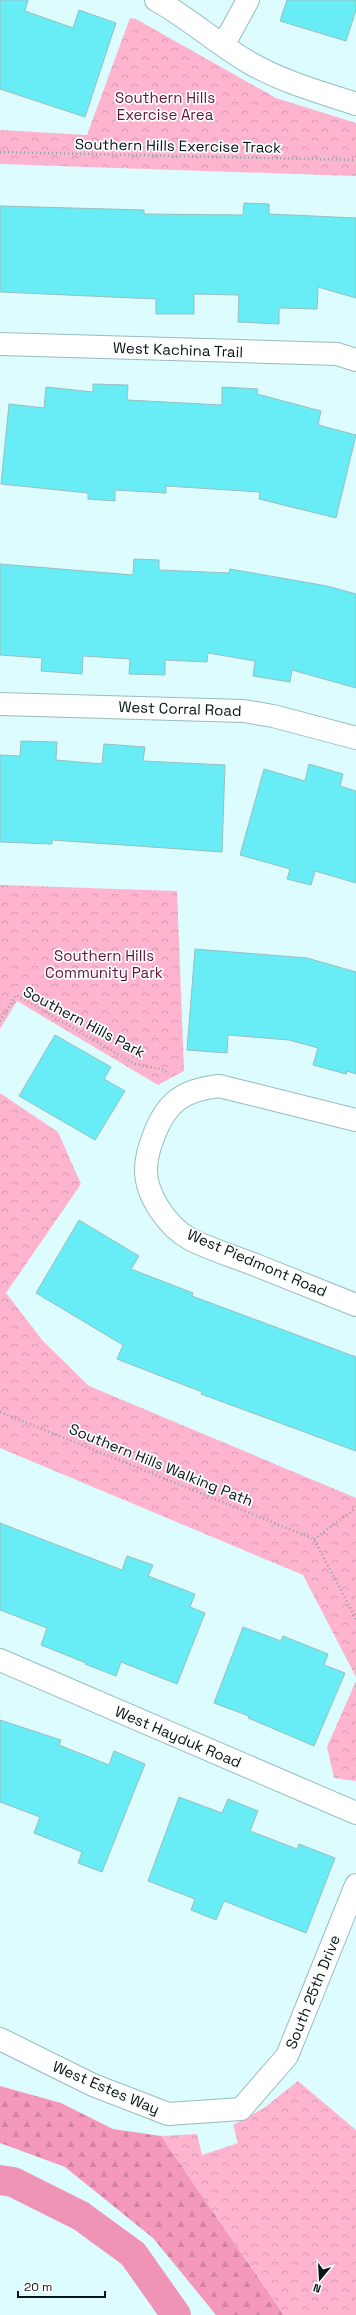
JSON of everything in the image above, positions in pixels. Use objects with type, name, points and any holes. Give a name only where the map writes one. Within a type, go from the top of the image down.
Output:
[{"type":"street","points":[[156,0],[178,12],[250,63],[282,79],[356,104]]},
{"type":"street","points":[[224,44],[248,0]]},
{"type":"street","name":"West Kachina Trail","points":[[0,344],[337,354],[356,360]]},
{"type":"street","name":"West Corral Road","points":[[0,704],[244,711],[273,716],[356,738]]},
{"type":"street","points":[[183,1095],[197,1089],[219,1086],[356,1120]]},
{"type":"street","name":"West Piedmont Road","points":[[183,1095],[170,1105],[158,1124],[150,1145],[146,1170],[149,1188],[160,1210],[190,1239],[356,1305]]},
{"type":"street","name":"West Hayduk Road","points":[[0,1660],[356,1813]]},
{"type":"street","name":"South 25th Drive","points":[[241,2109],[287,2056],[356,1885]]},
{"type":"street","name":"West Estes Way","points":[[0,2039],[93,2085],[168,2114],[241,2109]]},
{"type":"path","name":"Southern Hills Exercise Track","points":[[0,152],[356,160]]},
{"type":"path","name":"Southern Hills Park","points":[[0,1021],[16,995],[135,1064],[165,1070],[183,1095]]},
{"type":"path","name":"Southern Hills Walking Path","points":[[0,1412],[314,1539]]},
{"type":"path","points":[[356,1508],[314,1539],[356,1619]]},
{"type":"green space","name":"Southern Hills Exercise Area","points":[[130,18],[136,19],[276,98],[356,123],[356,176],[0,164],[0,130],[87,135]]},
{"type":"green space","name":"Southern Hills Community Park","points":[[0,885],[177,891],[184,1071],[158,1085],[17,1001],[0,1029]]},
{"type":"green space","points":[[0,1093],[58,1132],[81,1184],[6,1293],[43,1341],[89,1386],[356,1498],[356,1677],[303,1575],[0,1448]]},
{"type":"green space","points":[[356,1681],[356,1781],[334,1778],[327,1747]]},
{"type":"green space","points":[[298,2081],[356,2130],[356,2315],[284,2315],[161,2136],[197,2134],[202,2155],[238,2143],[233,2125],[264,2108]]},
{"type":"green space","points":[[0,2086],[61,2103],[113,2129],[161,2136],[284,2315],[216,2315],[153,2238],[65,2167],[0,2143]]},
{"type":"building","points":[[0,0],[28,0],[25,11],[73,28],[79,10],[116,23],[85,117],[0,89]]},
{"type":"building","points":[[287,0],[356,0],[356,10],[346,41],[280,21]]},
{"type":"building","points":[[244,203],[269,204],[269,214],[356,218],[356,298],[318,287],[317,309],[279,308],[279,324],[238,322],[239,295],[194,294],[194,314],[156,314],[156,299],[0,292],[0,206],[144,210],[144,214],[243,215]]},
{"type":"building","points":[[93,384],[128,385],[127,400],[222,405],[222,387],[258,389],[257,394],[321,411],[318,425],[356,435],[336,518],[259,499],[260,492],[166,486],[166,493],[115,490],[115,501],[88,499],[88,493],[1,484],[9,404],[44,408],[46,387],[93,392]]},
{"type":"building","points":[[134,559],[159,560],[159,570],[229,573],[230,569],[327,586],[356,594],[356,688],[292,670],[290,682],[253,676],[255,661],[208,653],[207,662],[165,660],[165,675],[129,674],[130,659],[83,656],[82,674],[41,671],[42,658],[0,655],[0,564],[133,575]]},
{"type":"building","points":[[21,741],[57,742],[56,760],[102,764],[104,744],[145,747],[143,761],[225,765],[222,852],[52,840],[52,844],[0,842],[0,755],[20,756]]},
{"type":"building","points":[[309,764],[343,774],[340,786],[356,791],[356,883],[315,871],[311,885],[287,879],[290,869],[240,855],[264,769],[305,781]]},
{"type":"building","points":[[195,949],[307,958],[356,972],[356,1074],[347,1071],[346,1074],[313,1065],[318,1048],[289,1040],[228,1035],[227,1053],[187,1050]]},
{"type":"building","points":[[55,1035],[111,1067],[104,1079],[125,1091],[95,1140],[19,1096]]},
{"type":"building","points":[[79,1220],[139,1256],[131,1269],[193,1293],[192,1296],[356,1357],[356,1451],[201,1394],[202,1392],[117,1359],[123,1345],[36,1293]]},
{"type":"building","points":[[0,1523],[122,1570],[127,1556],[153,1565],[148,1576],[195,1594],[190,1607],[205,1613],[177,1684],[121,1662],[116,1676],[85,1664],[86,1663],[41,1645],[47,1628],[0,1610]]},
{"type":"building","points":[[243,1627],[281,1641],[283,1636],[328,1654],[324,1665],[345,1673],[314,1746],[248,1718],[249,1716],[214,1703]]},
{"type":"building","points":[[0,1720],[61,1740],[59,1745],[109,1765],[114,1751],[145,1764],[102,1872],[78,1863],[82,1852],[34,1833],[40,1817],[0,1802]]},
{"type":"building","points":[[179,1797],[222,1813],[228,1799],[258,1811],[250,1831],[297,1849],[299,1844],[335,1858],[306,1933],[224,1901],[216,1920],[191,1910],[195,1899],[148,1881]]},
{"type":"waterway","points":[[0,2180],[13,2182],[81,2216],[133,2254],[176,2315]]}]
